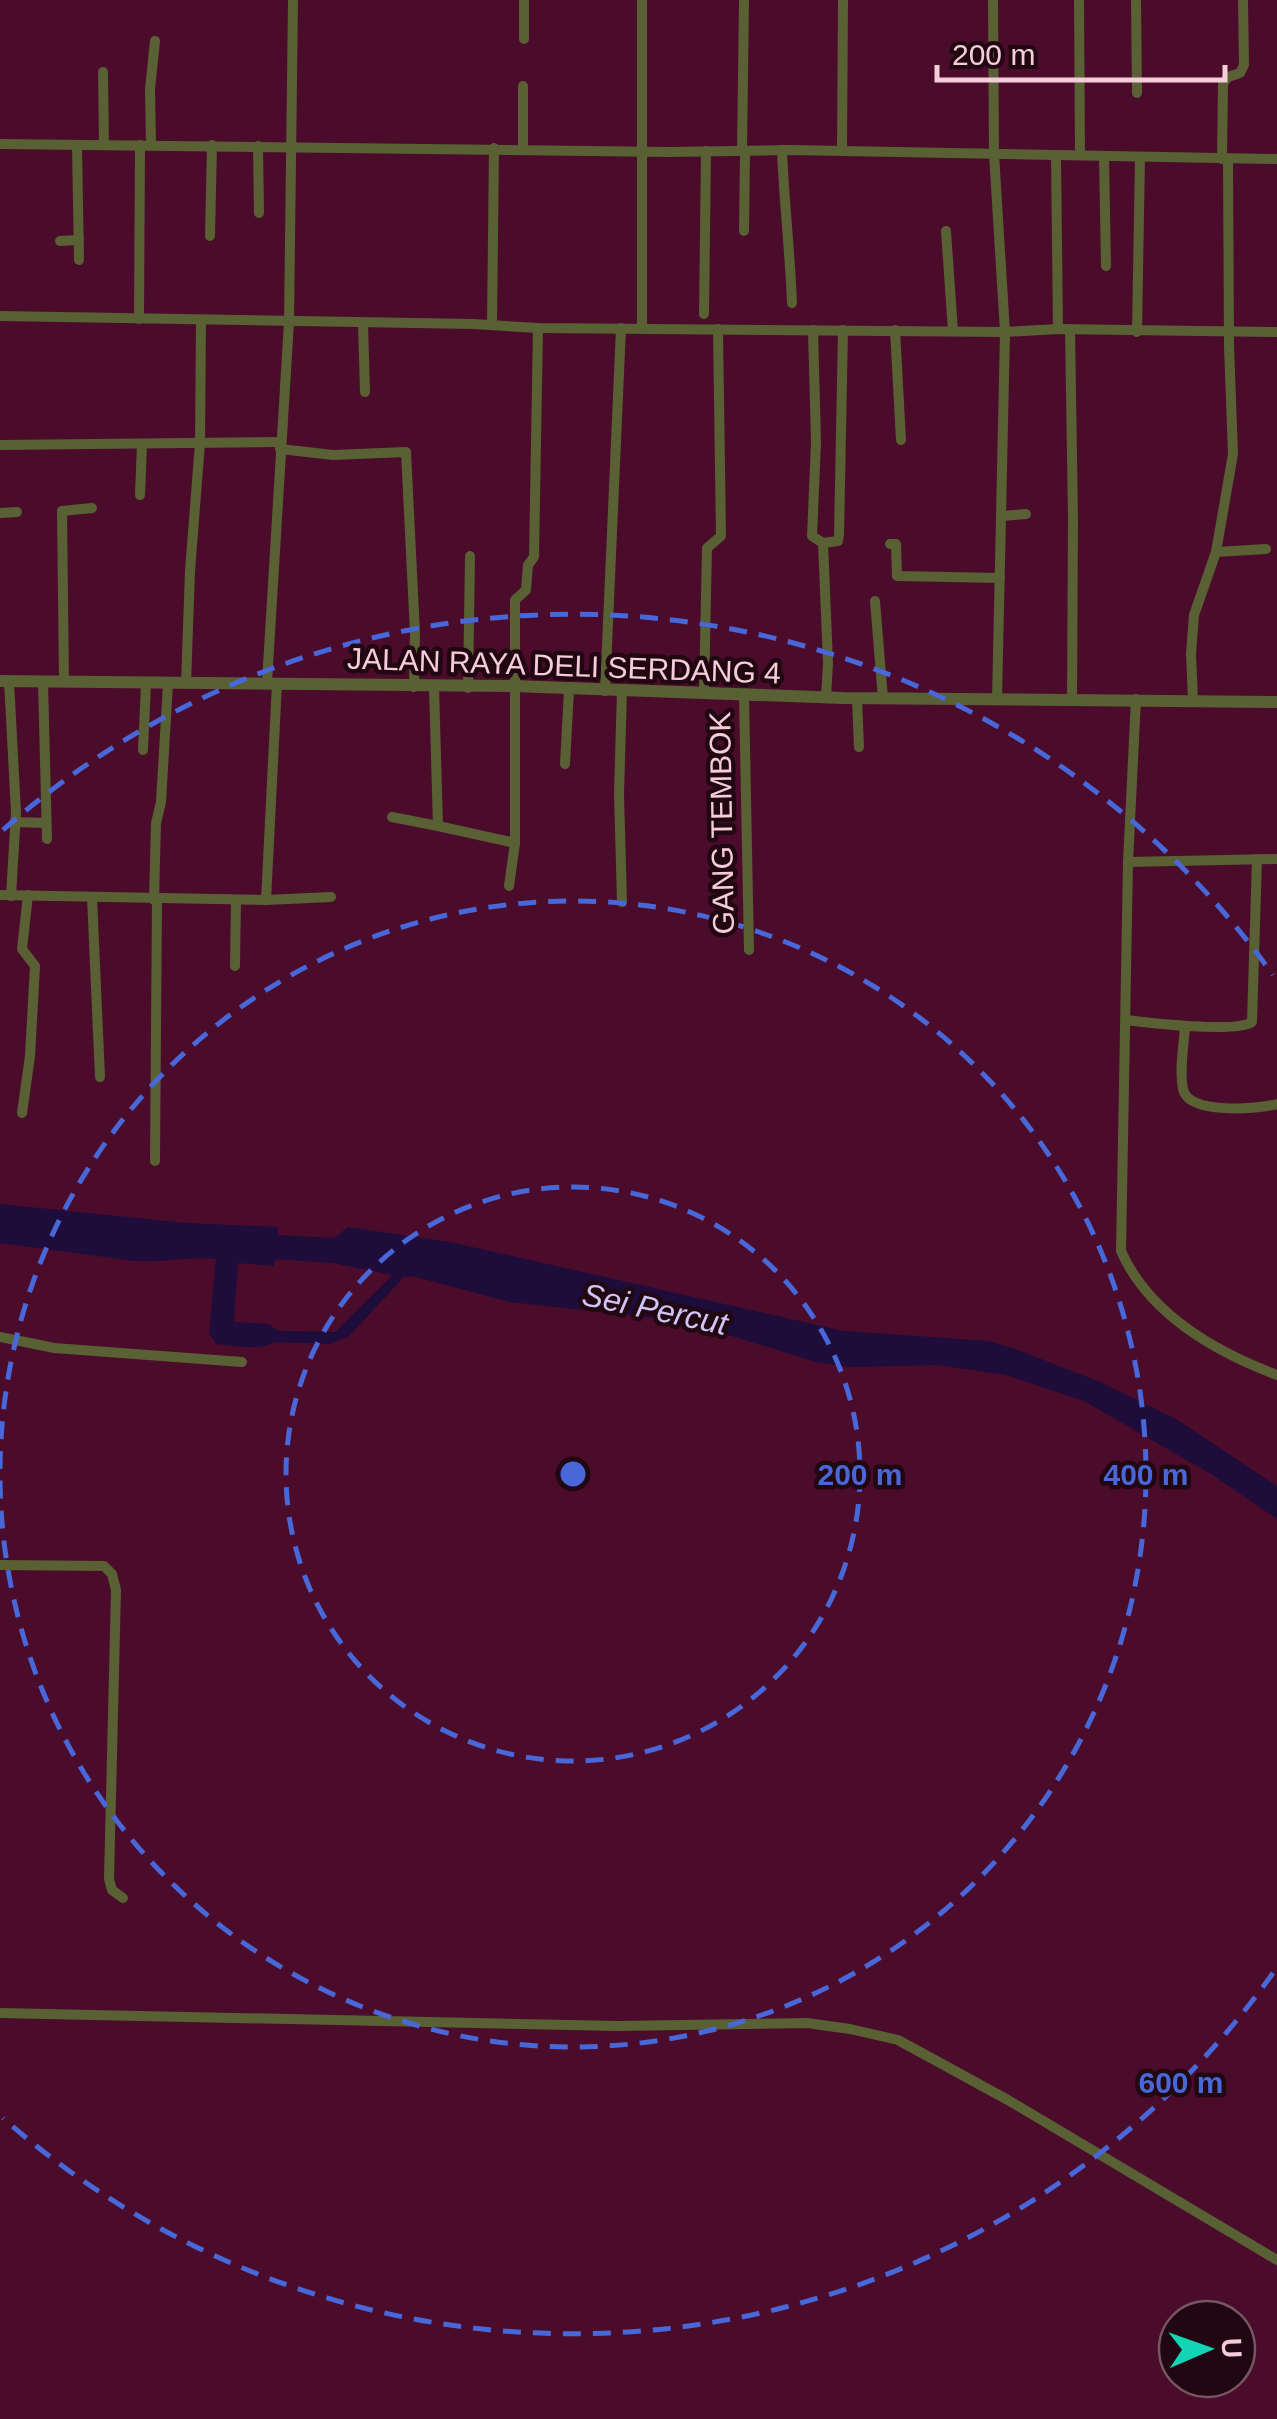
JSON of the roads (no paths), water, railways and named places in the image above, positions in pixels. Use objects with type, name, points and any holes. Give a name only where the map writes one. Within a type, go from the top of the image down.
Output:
[{"type":"street","points":[[266,900],[280,445],[289,322],[293,0]]},
{"type":"street","points":[[524,0],[524,40]]},
{"type":"street","points":[[642,0],[642,327]]},
{"type":"street","points":[[744,0],[744,231]]},
{"type":"street","points":[[842,151],[843,0]]},
{"type":"street","points":[[993,0],[994,154],[1005,332],[997,700]]},
{"type":"street","points":[[1079,0],[1080,155]]},
{"type":"street","points":[[1136,0],[1137,93]]},
{"type":"street","points":[[1193,700],[1194,615],[1216,552],[1233,454],[1223,83],[1228,76],[1240,73],[1244,65],[1244,0]]},
{"type":"street","points":[[139,318],[145,145],[155,41]]},
{"type":"street","points":[[103,72],[104,144]]},
{"type":"street","points":[[523,86],[523,149]]},
{"type":"street","points":[[0,144],[782,150],[1277,159]]},
{"type":"street","points":[[76,146],[80,260]]},
{"type":"street","points":[[210,236],[212,146]]},
{"type":"street","points":[[258,146],[259,214]]},
{"type":"street","points":[[492,324],[494,148]]},
{"type":"street","points":[[782,150],[792,303]]},
{"type":"street","points":[[704,314],[706,151]]},
{"type":"street","points":[[1056,156],[1072,700]]},
{"type":"street","points":[[1104,156],[1106,266]]},
{"type":"street","points":[[1138,332],[1140,157]]},
{"type":"street","points":[[946,231],[954,331]]},
{"type":"street","points":[[60,240],[79,240]]},
{"type":"street","points":[[0,316],[538,328],[1277,332]]},
{"type":"street","points":[[186,684],[200,443],[200,320]]},
{"type":"street","points":[[363,324],[365,392]]},
{"type":"street","points":[[509,886],[515,842],[515,600],[526,590],[528,565],[534,556],[538,328]]},
{"type":"street","points":[[606,691],[622,328]]},
{"type":"street","points":[[704,693],[706,548],[721,536],[718,329]]},
{"type":"street","points":[[813,330],[816,442],[812,536],[823,543],[838,540],[839,536],[843,330]]},
{"type":"street","points":[[894,330],[901,440]]},
{"type":"street","points":[[0,445],[200,443],[280,445],[332,455],[406,452],[414,687]]},
{"type":"street","points":[[140,495],[142,444]]},
{"type":"street","points":[[64,682],[62,510],[92,508]]},
{"type":"street","points":[[0,512],[17,512]]},
{"type":"street","points":[[1002,516],[1026,514]]},
{"type":"street","points":[[823,543],[826,698]]},
{"type":"street","points":[[890,544],[896,544],[897,576],[1000,578]]},
{"type":"street","points":[[1216,552],[1266,549]]},
{"type":"street","points":[[468,688],[470,556]]},
{"type":"street","points":[[875,602],[883,699]]},
{"type":"street","points":[[4,681],[16,822],[6,895],[156,900],[331,897]]},
{"type":"street","name":"JALAN RAYA DELI SERDANG 4","points":[[4,681],[513,686],[883,699],[1277,702]]},
{"type":"street","points":[[43,682],[47,839]]},
{"type":"street","points":[[143,750],[146,684]]},
{"type":"street","points":[[155,1161],[156,823],[161,802],[168,684]]},
{"type":"street","points":[[434,687],[438,826]]},
{"type":"street","points":[[565,764],[569,690]]},
{"type":"street","points":[[622,691],[618,794],[622,902]]},
{"type":"street","name":"GANG TEMBOK","points":[[744,696],[749,950]]},
{"type":"street","points":[[857,698],[859,746]]},
{"type":"street","points":[[1133,699],[1121,1251],[1163,1307],[1196,1335],[1277,1375]]},
{"type":"street","points":[[392,817],[515,842]]},
{"type":"street","points":[[16,822],[46,822]]},
{"type":"street","points":[[1126,1020],[1240,1028],[1252,1022],[1257,859]]},
{"type":"street","points":[[1128,862],[1277,859]]},
{"type":"street","points":[[22,1113],[36,966],[22,949],[28,894]]},
{"type":"street","points":[[92,897],[100,1076]]},
{"type":"street","points":[[235,966],[236,900]]},
{"type":"street","points":[[1185,1026],[1183,1088],[1190,1099],[1241,1109],[1277,1104]]},
{"type":"street","points":[[0,1337],[54,1348],[242,1362]]},
{"type":"street","points":[[0,1565],[104,1566],[112,1574],[116,1590],[109,1879],[112,1890],[123,1898]]},
{"type":"street","points":[[0,2014],[617,2026],[807,2023],[850,2029],[898,2040],[992,2091],[1277,2260]]},
{"type":"water","name":"Sei Percut","points":[[0,1204],[186,1223],[278,1227],[278,1235],[334,1238],[348,1227],[450,1242],[844,1331],[988,1341],[1100,1382],[1176,1419],[1277,1486],[1277,1519],[1211,1474],[1084,1401],[1006,1375],[938,1365],[850,1367],[816,1362],[683,1321],[510,1302],[412,1276],[404,1277],[349,1336],[331,1344],[216,1344],[209,1333],[216,1259],[135,1261],[0,1243]],"holes":[[[275,1259],[333,1263],[393,1275],[335,1332],[279,1331],[268,1324],[234,1322],[238,1263],[274,1266]]]}]
